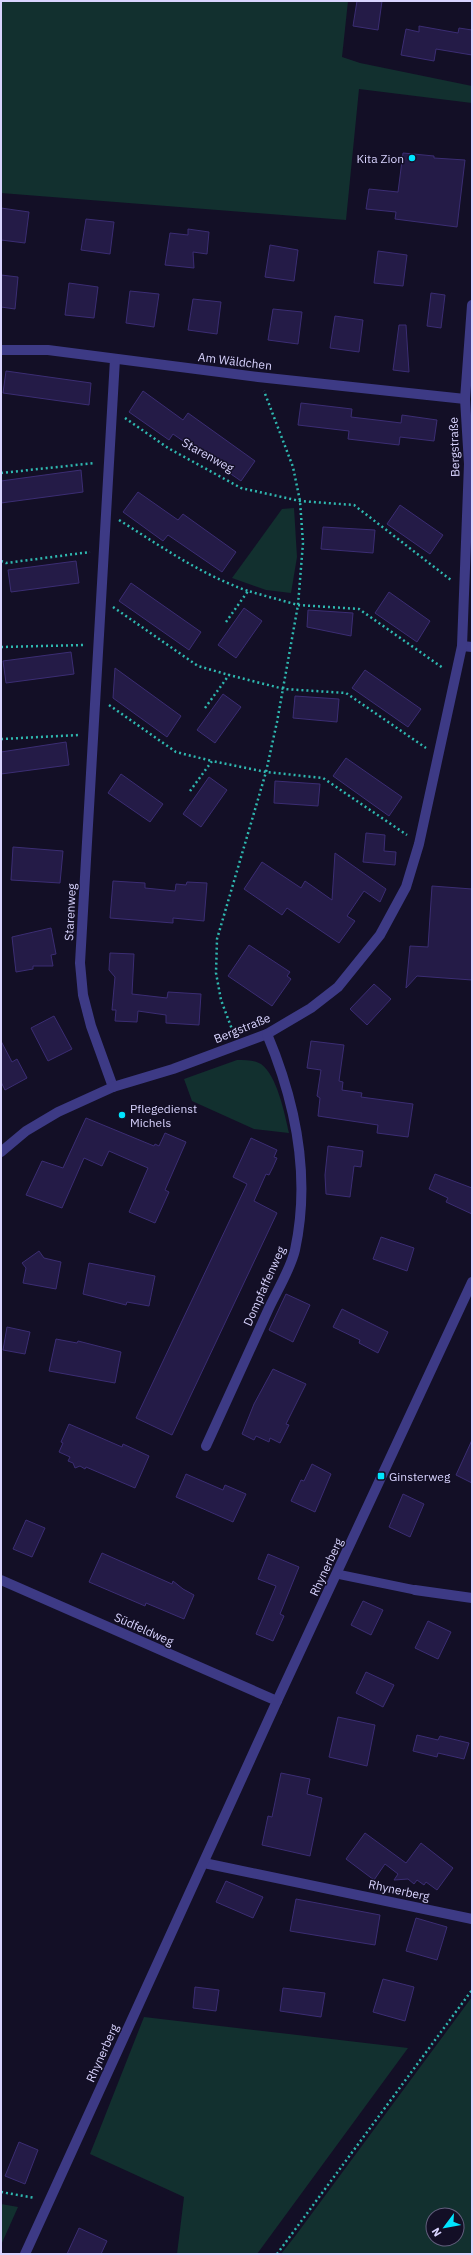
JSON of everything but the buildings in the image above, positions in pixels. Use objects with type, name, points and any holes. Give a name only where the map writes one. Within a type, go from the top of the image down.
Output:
[{"type":"street","name":"Bergstraße","points":[[1,1152],[26,1131],[58,1112],[113,1087],[173,1069],[267,1034],[311,1008],[332,991],[361,960],[380,936],[406,887],[419,844],[454,676],[467,646],[464,590],[470,463],[465,399],[472,305]]},
{"type":"street","name":"Am Wäldchen","points":[[1,350],[48,350],[258,377],[465,399]]},
{"type":"street","name":"Starenweg","points":[[113,1087],[91,1026],[83,995],[80,963],[115,359]]},
{"type":"street","name":"Dompfaffenweg","points":[[206,1446],[294,1251],[300,1208],[300,1155],[294,1111],[280,1066],[267,1034]]},
{"type":"street","name":"Rhynerberg","points":[[25,2254],[277,1701],[472,1282]]},
{"type":"street","name":"Südfeldweg","points":[[1,1580],[277,1701]]},
{"type":"street","points":[[415,1590],[472,1598]]},
{"type":"street","name":"Rhynerberg","points":[[204,1863],[472,1919]]},
{"type":"lane","points":[[337,1574],[415,1590]]},
{"type":"path","points":[[237,1044],[221,1000],[216,973],[217,939],[266,772],[284,689],[298,605],[303,543],[300,501],[293,467],[258,377]]},
{"type":"path","name":"Starenweg","points":[[113,409],[168,448],[241,488],[300,501]]},
{"type":"path","points":[[1,473],[110,462]]},
{"type":"path","points":[[300,501],[354,505],[464,590]]},
{"type":"path","points":[[106,512],[188,565],[219,581],[298,605],[359,609],[454,676]]},
{"type":"path","points":[[1,561],[6,563],[104,550]]},
{"type":"path","points":[[226,622],[248,591]]},
{"type":"path","points":[[102,599],[198,666],[284,689],[346,694],[421,744],[438,758]]},
{"type":"path","points":[[1,647],[99,645]]},
{"type":"path","points":[[205,708],[229,675]]},
{"type":"path","points":[[96,695],[176,752],[212,762],[266,772],[323,778],[419,844]]},
{"type":"path","points":[[1,739],[94,734]]},
{"type":"path","points":[[190,791],[212,762]]},
{"type":"path","points":[[278,2254],[472,1990]]},
{"type":"path","points":[[1,2192],[50,2200]]},
{"type":"green space","points":[[1,1],[348,1],[342,57],[360,63],[472,86],[472,103],[359,89],[346,220],[1,193]]},
{"type":"green space","points":[[294,508],[297,557],[291,593],[266,590],[232,578],[282,509]]},
{"type":"green space","points":[[237,1060],[256,1062],[267,1069],[280,1096],[289,1133],[254,1129],[192,1101],[184,1079]]},
{"type":"green space","points":[[472,1997],[472,2254],[281,2254],[296,2235]]},
{"type":"green space","points":[[144,2017],[408,2048],[257,2254],[177,2254],[184,2197],[90,2154]]},
{"type":"green space","points":[[1,2204],[18,2207],[1,2245]]},
{"type":"place","name":"Kita Zion","points":[[412,158]]},
{"type":"place","name":"Pflegedienst Michels","points":[[122,1115]]},
{"type":"place","name":"Ginsterweg","points":[[381,1476]]}]
